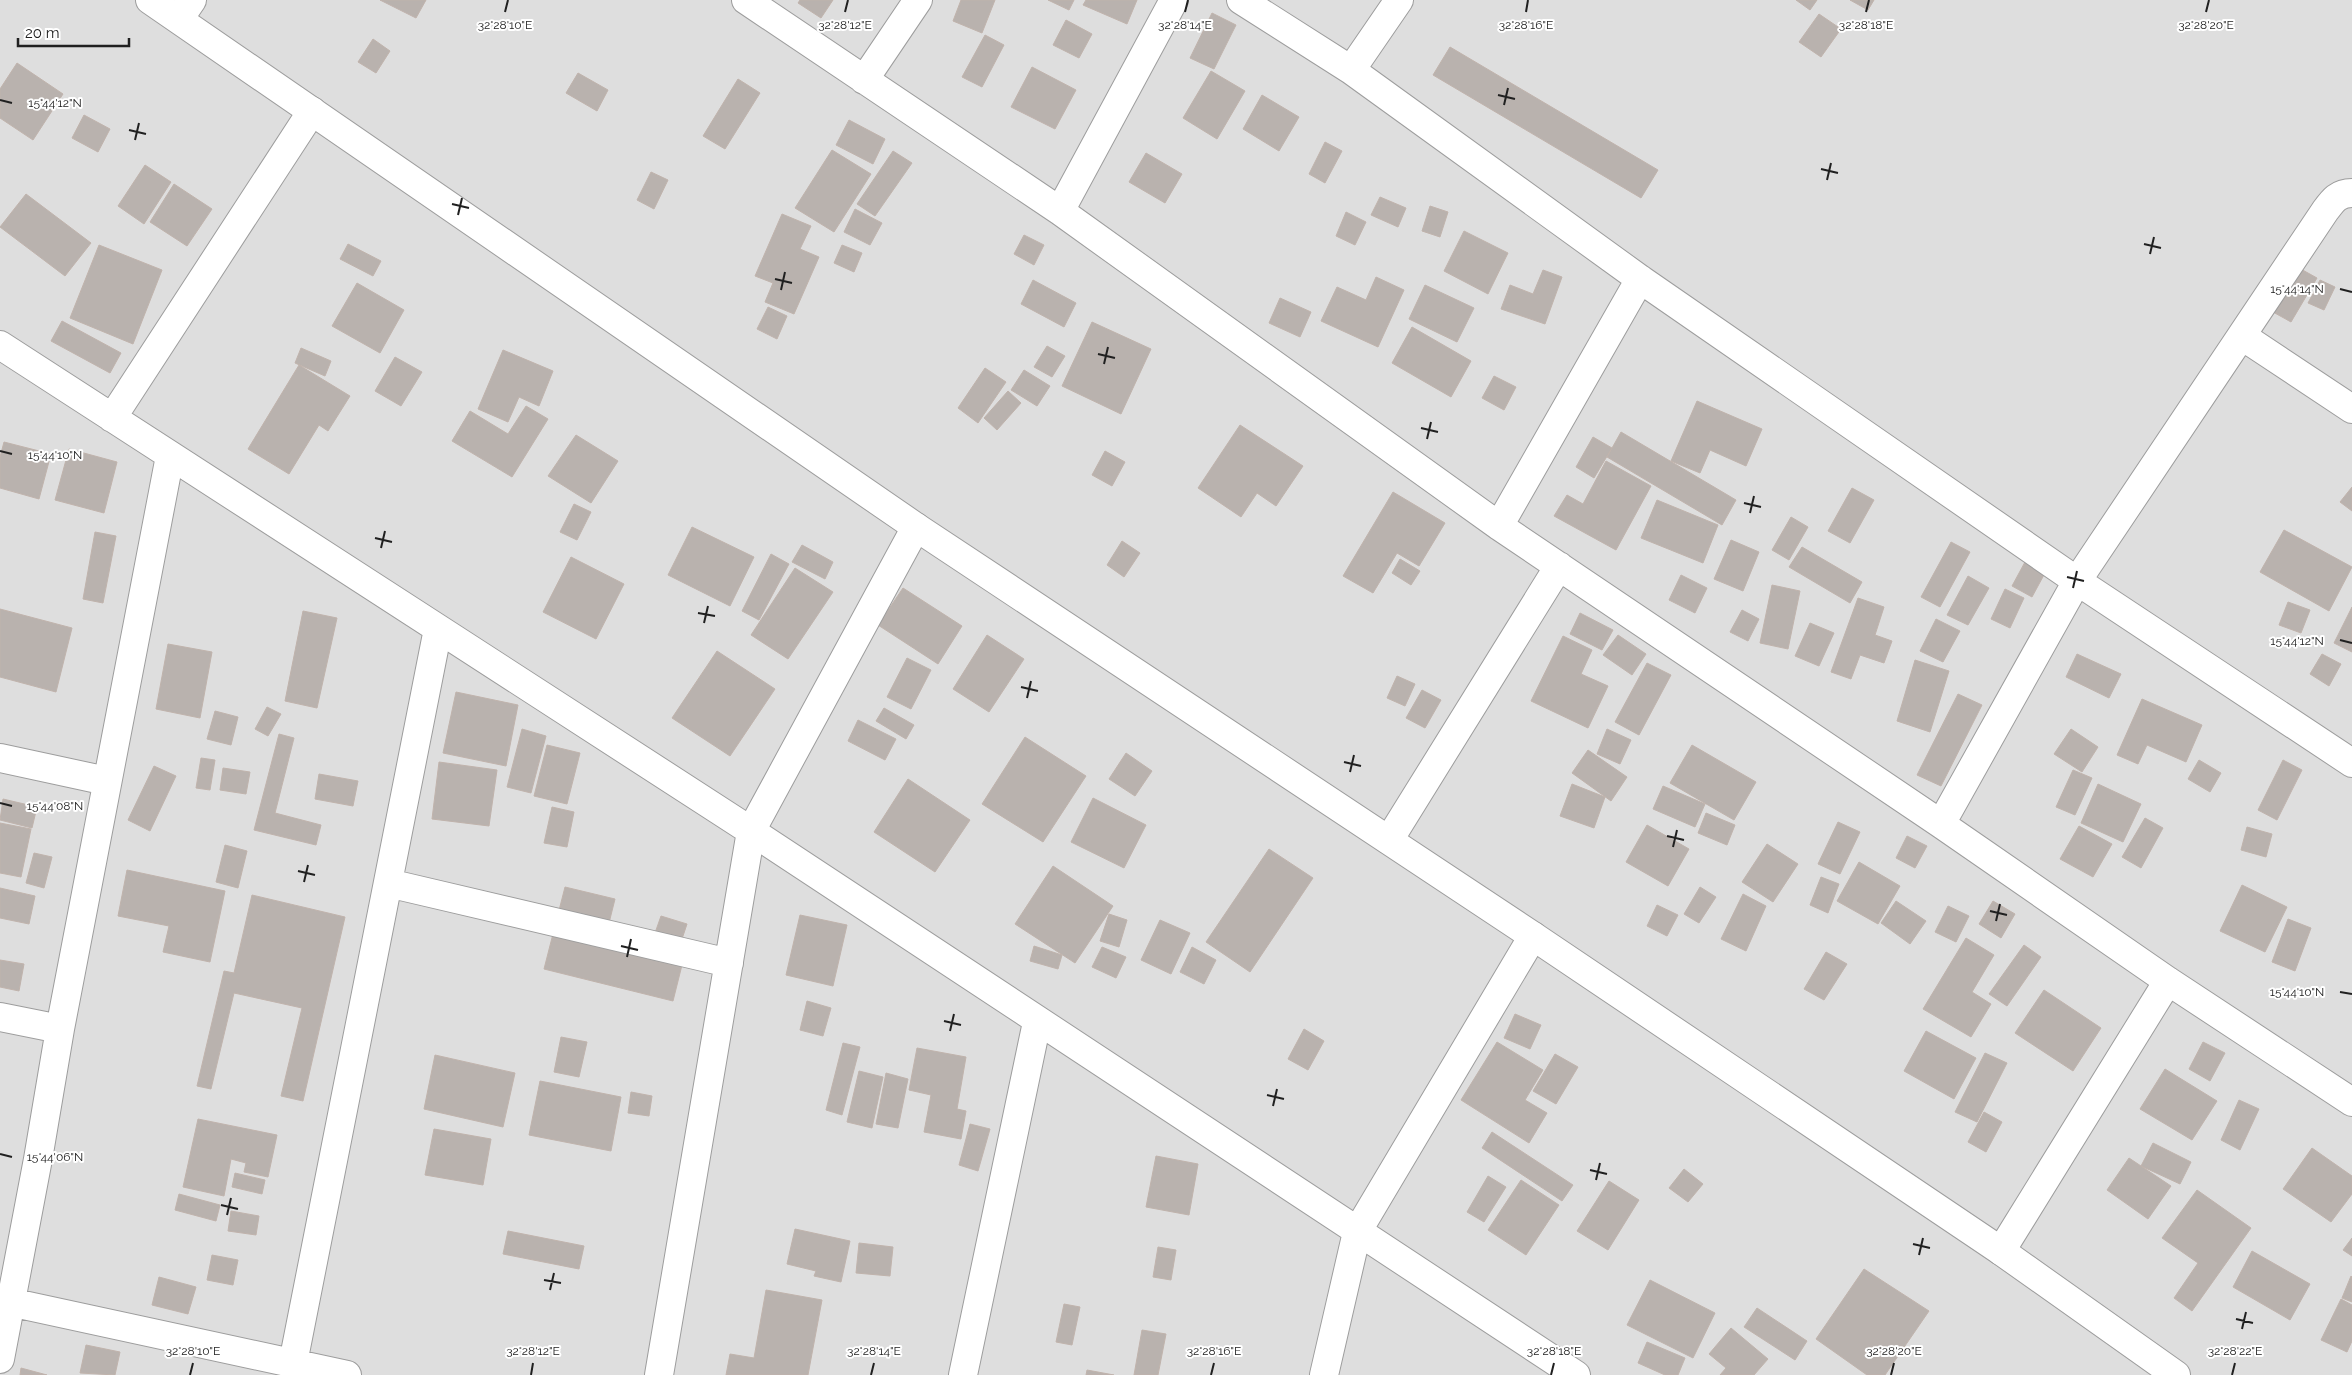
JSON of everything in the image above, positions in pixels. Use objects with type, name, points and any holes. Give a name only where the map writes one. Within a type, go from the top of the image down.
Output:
[{"type":"street","points":[[150,0],[186,10],[312,111],[916,527],[1533,936],[2001,1251],[2164,1372]]},
{"type":"street","points":[[746,0],[1060,211],[1500,526],[1941,824],[2168,981],[2352,1102]]},
{"type":"street","points":[[864,80],[918,0]]},
{"type":"street","points":[[1060,211],[1174,0]]},
{"type":"street","points":[[1241,0],[1351,70],[1640,279],[2077,581],[2352,763]]},
{"type":"street","points":[[1351,70],[1399,0]]},
{"type":"street","points":[[112,418],[312,111]]},
{"type":"street","points":[[1941,824],[2077,581],[2333,200],[2342,193],[2352,193]]},
{"type":"street","points":[[1500,526],[1640,279]]},
{"type":"street","points":[[2242,336],[2352,409]]},
{"type":"street","points":[[0,345],[751,831],[1037,1022],[1576,1375]]},
{"type":"street","points":[[0,1359],[6,1302],[170,456]]},
{"type":"street","points":[[659,1375],[751,831],[916,527]]},
{"type":"street","points":[[1389,840],[1559,566]]},
{"type":"street","points":[[293,1363],[438,629]]},
{"type":"street","points":[[0,758],[107,781]]},
{"type":"street","points":[[388,883],[729,963]]},
{"type":"street","points":[[1324,1375],[1357,1232],[1533,936]]},
{"type":"street","points":[[2001,1251],[2168,981]]},
{"type":"street","points":[[0,1017],[60,1029]]},
{"type":"street","points":[[963,1375],[1037,1022]]},
{"type":"street","points":[[6,1302],[347,1375]]},
{"type":"shaded area","points":[[0,0],[2352,0],[2352,1375],[0,1375]]},
{"type":"building","points":[[380,0],[426,0],[416,18]]},
{"type":"building","points":[[800,0],[833,0],[821,18],[798,3]]},
{"type":"building","points":[[961,0],[995,0],[982,33],[953,21]]},
{"type":"building","points":[[1048,0],[1074,0],[1069,10]]},
{"type":"building","points":[[1086,0],[1137,0],[1127,24],[1083,5]]},
{"type":"building","points":[[1796,0],[1817,0],[1810,10]]},
{"type":"building","points":[[1850,0],[1874,0],[1868,10]]},
{"type":"building","points":[[1212,13],[1236,25],[1214,69],[1190,58]]},
{"type":"building","points":[[1819,14],[1841,29],[1821,57],[1799,42]]},
{"type":"building","points":[[1066,20],[1092,34],[1079,58],[1053,45]]},
{"type":"building","points":[[985,35],[1004,45],[982,87],[962,77]]},
{"type":"building","points":[[373,39],[390,51],[376,73],[358,62]]},
{"type":"building","points":[[1450,47],[1658,170],[1641,198],[1433,75]]},
{"type":"building","points":[[17,63],[63,94],[33,140],[0,118],[0,89]]},
{"type":"building","points":[[1032,67],[1076,90],[1055,129],[1011,107]]},
{"type":"building","points":[[1211,71],[1245,91],[1217,139],[1183,118]]},
{"type":"building","points":[[578,73],[608,90],[597,111],[566,93]]},
{"type":"building","points":[[738,79],[760,93],[725,149],[703,136]]},
{"type":"building","points":[[1262,95],[1299,117],[1279,151],[1243,129]]},
{"type":"building","points":[[84,115],[110,129],[98,152],[72,138]]},
{"type":"building","points":[[849,120],[885,139],[873,164],[836,145]]},
{"type":"building","points":[[1325,142],[1342,151],[1325,183],[1309,174]]},
{"type":"building","points":[[832,150],[871,174],[834,232],[795,208]]},
{"type":"building","points":[[893,151],[912,163],[875,216],[857,204]]},
{"type":"building","points":[[1146,153],[1182,174],[1165,203],[1129,182]]},
{"type":"building","points":[[145,165],[171,182],[144,224],[118,206]]},
{"type":"building","points":[[651,172],[668,180],[654,209],[637,200]]},
{"type":"building","points":[[174,184],[212,209],[187,246],[150,222]]},
{"type":"building","points":[[26,194],[91,243],[65,276],[0,227]]},
{"type":"building","points":[[1380,197],[1406,208],[1398,227],[1371,215]]},
{"type":"building","points":[[1430,206],[1448,212],[1440,237],[1422,231]]},
{"type":"building","points":[[855,209],[882,223],[870,245],[844,232]]},
{"type":"building","points":[[1346,212],[1366,222],[1355,245],[1336,236]]},
{"type":"building","points":[[782,214],[811,226],[800,249],[819,257],[794,314],[765,302],[773,283],[755,276]]},
{"type":"building","points":[[1464,231],[1508,253],[1488,294],[1444,271]]},
{"type":"building","points":[[1024,235],[1044,245],[1034,265],[1014,254]]},
{"type":"building","points":[[348,244],[381,261],[373,276],[340,259]]},
{"type":"building","points":[[99,245],[162,270],[133,344],[70,318]]},
{"type":"building","points":[[842,245],[862,253],[854,272],[834,263]]},
{"type":"building","points":[[2299,268],[2317,278],[2291,322],[2273,312]]},
{"type":"building","points":[[1543,270],[1562,277],[1545,324],[1501,309],[1510,285],[1533,294]]},
{"type":"building","points":[[1376,277],[1404,290],[1378,347],[1321,321],[1337,287],[1366,300]]},
{"type":"building","points":[[1033,280],[1076,303],[1064,327],[1021,304]]},
{"type":"building","points":[[2320,280],[2335,287],[2324,310],[2308,303]]},
{"type":"building","points":[[357,283],[404,310],[380,353],[332,326]]},
{"type":"building","points":[[1425,285],[1474,308],[1457,342],[1409,319]]},
{"type":"building","points":[[1280,298],[1311,312],[1300,337],[1269,323]]},
{"type":"building","points":[[768,307],[787,316],[777,339],[757,329]]},
{"type":"building","points":[[62,321],[121,353],[110,373],[51,341]]},
{"type":"building","points":[[1092,322],[1151,349],[1121,414],[1062,386]]},
{"type":"building","points":[[1412,327],[1471,361],[1451,397],[1392,363]]},
{"type":"building","points":[[1047,346],[1065,356],[1052,377],[1034,367]]},
{"type":"building","points":[[301,348],[331,361],[325,376],[295,363]]},
{"type":"building","points":[[503,350],[553,371],[539,406],[519,397],[508,422],[478,409]]},
{"type":"building","points":[[395,357],[422,372],[401,406],[375,391]]},
{"type":"building","points":[[299,365],[350,396],[328,431],[319,425],[289,474],[248,449]]},
{"type":"building","points":[[985,368],[1006,382],[978,423],[958,408]]},
{"type":"building","points":[[1024,370],[1050,386],[1037,406],[1011,390]]},
{"type":"building","points":[[1494,376],[1516,387],[1504,410],[1482,398]]},
{"type":"building","points":[[1008,391],[1021,403],[997,430],[984,418]]},
{"type":"building","points":[[1697,401],[1762,429],[1746,466],[1710,450],[1700,473],[1671,461]]},
{"type":"building","points":[[526,406],[548,419],[512,477],[452,441],[470,411],[508,434]]},
{"type":"building","points":[[1240,425],[1303,466],[1276,506],[1257,493],[1241,517],[1198,488]]},
{"type":"building","points":[[1621,432],[1736,500],[1722,525],[1607,457]]},
{"type":"building","points":[[576,435],[618,461],[591,503],[548,476]]},
{"type":"building","points":[[1593,437],[1612,448],[1594,478],[1576,467]]},
{"type":"building","points":[[4,442],[51,454],[39,499],[0,488],[0,457]]},
{"type":"building","points":[[69,449],[117,462],[104,513],[55,500]]},
{"type":"building","points":[[1105,451],[1125,462],[1112,486],[1092,475]]},
{"type":"building","points":[[1606,461],[1651,486],[1616,550],[1554,516],[1567,495],[1583,504]]},
{"type":"building","points":[[2352,487],[2352,511],[2340,502]]},
{"type":"building","points":[[1852,488],[1874,500],[1850,543],[1828,531]]},
{"type":"building","points":[[1393,492],[1445,523],[1419,566],[1397,553],[1373,593],[1343,576]]},
{"type":"building","points":[[1657,500],[1718,525],[1703,563],[1641,538]]},
{"type":"building","points":[[574,504],[591,512],[577,540],[560,532]]},
{"type":"building","points":[[1791,517],[1808,527],[1789,560],[1772,550]]},
{"type":"building","points":[[692,527],[754,557],[730,606],[668,575]]},
{"type":"building","points":[[2284,530],[2352,567],[2329,611],[2260,572]]},
{"type":"building","points":[[95,532],[116,536],[103,603],[83,599]]},
{"type":"building","points":[[1731,540],[1759,552],[1743,591],[1714,579]]},
{"type":"building","points":[[1122,541],[1140,553],[1124,577],[1107,565]]},
{"type":"building","points":[[1951,542],[1970,552],[1940,607],[1921,597]]},
{"type":"building","points":[[802,545],[833,562],[825,579],[792,562]]},
{"type":"building","points":[[1802,547],[1862,582],[1850,603],[1789,567]]},
{"type":"building","points":[[771,554],[789,564],[759,620],[742,611]]},
{"type":"building","points":[[571,557],[624,584],[596,639],[543,612]]},
{"type":"building","points":[[1400,559],[1420,571],[1411,585],[1392,573]]},
{"type":"building","points":[[2025,562],[2045,573],[2032,597],[2012,586]]},
{"type":"building","points":[[795,568],[833,592],[788,659],[751,635]]},
{"type":"building","points":[[1681,575],[1707,588],[1695,613],[1669,600]]},
{"type":"building","points":[[1968,576],[1989,588],[1968,625],[1947,615]]},
{"type":"building","points":[[1772,585],[1800,591],[1788,649],[1760,643]]},
{"type":"building","points":[[903,588],[962,626],[938,664],[878,625]]},
{"type":"building","points":[[2005,589],[2024,598],[2010,628],[1991,619]]},
{"type":"building","points":[[1858,598],[1884,607],[1875,635],[1892,641],[1884,663],[1860,655],[1851,679],[1831,672]]},
{"type":"building","points":[[2288,602],[2310,610],[2301,633],[2279,625]]},
{"type":"building","points":[[2352,607],[2352,652],[2334,643]]},
{"type":"building","points":[[0,609],[72,628],[56,692],[0,677]]},
{"type":"building","points":[[1742,610],[1759,619],[1748,641],[1730,632]]},
{"type":"building","points":[[303,611],[337,618],[317,708],[285,701]]},
{"type":"building","points":[[1580,613],[1613,630],[1602,650],[1570,634]]},
{"type":"building","points":[[1936,619],[1960,631],[1943,662],[1920,651]]},
{"type":"building","points":[[1810,623],[1834,633],[1819,666],[1795,656]]},
{"type":"building","points":[[987,635],[1024,659],[989,712],[953,689]]},
{"type":"building","points":[[1618,635],[1646,654],[1632,675],[1603,655]]},
{"type":"building","points":[[1563,636],[1592,650],[1581,674],[1608,686],[1588,728],[1531,701]]},
{"type":"building","points":[[168,644],[212,652],[200,718],[156,709]]},
{"type":"building","points":[[717,651],[775,689],[730,756],[672,718]]},
{"type":"building","points":[[2077,654],[2121,674],[2109,698],[2066,677]]},
{"type":"building","points":[[2322,654],[2341,664],[2329,686],[2310,674]]},
{"type":"building","points":[[907,658],[931,670],[911,709],[887,697]]},
{"type":"building","points":[[1915,660],[1949,671],[1930,732],[1897,721]]},
{"type":"building","points":[[1647,663],[1671,675],[1639,735],[1615,722]]},
{"type":"building","points":[[1397,676],[1415,684],[1405,706],[1387,698]]},
{"type":"building","points":[[1422,690],[1441,700],[1425,728],[1406,718]]},
{"type":"building","points":[[456,692],[518,705],[506,766],[443,753]]},
{"type":"building","points":[[1958,694],[1982,705],[1941,786],[1917,775]]},
{"type":"building","points":[[2142,699],[2202,725],[2186,762],[2147,745],[2138,764],[2117,755]]},
{"type":"building","points":[[267,707],[281,714],[268,736],[255,729]]},
{"type":"building","points":[[884,708],[914,725],[906,739],[876,721]]},
{"type":"building","points":[[215,711],[238,717],[231,745],[207,739]]},
{"type":"building","points":[[858,720],[896,739],[885,760],[848,741]]},
{"type":"building","points":[[522,729],[546,736],[531,793],[507,787]]},
{"type":"building","points":[[1607,729],[1631,740],[1620,764],[1597,754]]},
{"type":"building","points":[[2071,729],[2098,747],[2082,772],[2054,754]]},
{"type":"building","points":[[279,734],[294,738],[275,813],[321,825],[316,845],[254,830]]},
{"type":"building","points":[[1025,737],[1086,776],[1043,842],[982,804]]},
{"type":"building","points":[[547,745],[580,753],[567,804],[534,796]]},
{"type":"building","points":[[1692,745],[1756,782],[1734,820],[1670,783]]},
{"type":"building","points":[[1588,750],[1627,777],[1611,801],[1572,773]]},
{"type":"building","points":[[1126,753],[1152,771],[1135,796],[1109,779]]},
{"type":"building","points":[[201,758],[215,760],[210,790],[196,788]]},
{"type":"building","points":[[2199,760],[2221,773],[2210,792],[2188,779]]},
{"type":"building","points":[[2283,760],[2302,770],[2277,820],[2258,810]]},
{"type":"building","points":[[439,762],[497,770],[489,826],[432,819]]},
{"type":"building","points":[[154,766],[176,776],[150,831],[128,820]]},
{"type":"building","points":[[223,768],[250,772],[246,794],[220,790]]},
{"type":"building","points":[[2073,770],[2092,778],[2075,815],[2056,807]]},
{"type":"building","points":[[319,774],[358,781],[353,806],[315,799]]},
{"type":"building","points":[[908,779],[970,820],[935,872],[874,832]]},
{"type":"building","points":[[1572,784],[1605,797],[1594,828],[1560,816]]},
{"type":"building","points":[[2098,784],[2141,804],[2123,842],[2081,823]]},
{"type":"building","points":[[1663,786],[1705,804],[1695,827],[1653,809]]},
{"type":"building","points":[[1093,798],[1146,825],[1124,868],[1071,842]]},
{"type":"building","points":[[3,799],[37,807],[32,828],[0,820]]},
{"type":"building","points":[[552,807],[574,812],[567,847],[544,843]]},
{"type":"building","points":[[1706,813],[1735,825],[1727,845],[1698,833]]},
{"type":"building","points":[[2145,818],[2163,828],[2141,868],[2122,857]]},
{"type":"building","points":[[1838,822],[1860,832],[1840,874],[1818,864]]},
{"type":"building","points":[[0,823],[31,829],[21,877],[0,873]]},
{"type":"building","points":[[1647,825],[1689,849],[1668,886],[1626,862]]},
{"type":"building","points":[[2079,826],[2112,844],[2093,877],[2060,859]]},
{"type":"building","points":[[2247,827],[2272,834],[2266,857],[2241,850]]},
{"type":"building","points":[[1907,836],[1927,846],[1915,868],[1896,858]]},
{"type":"building","points":[[1767,844],[1798,864],[1773,902],[1742,882]]},
{"type":"building","points":[[225,845],[247,851],[238,888],[216,882]]},
{"type":"building","points":[[1269,849],[1313,878],[1250,972],[1206,942]]},
{"type":"building","points":[[34,853],[52,857],[44,888],[26,883]]},
{"type":"building","points":[[1859,862],[1900,886],[1878,924],[1837,901]]},
{"type":"building","points":[[1053,866],[1113,906],[1075,963],[1015,924]]},
{"type":"building","points":[[127,870],[225,891],[210,962],[163,952],[169,926],[118,916]]},
{"type":"building","points":[[1821,877],[1839,884],[1828,913],[1810,905]]},
{"type":"building","points":[[2242,885],[2287,907],[2265,952],[2220,931]]},
{"type":"building","points":[[565,887],[615,899],[608,927],[686,949],[673,1001],[544,969]]},
{"type":"building","points":[[1700,887],[1716,897],[1699,923],[1684,914]]},
{"type":"building","points":[[0,888],[35,896],[29,924],[0,918]]},
{"type":"building","points":[[1743,894],[1766,906],[1746,951],[1721,939]]},
{"type":"building","points":[[252,895],[345,917],[303,1101],[281,1096],[302,1008],[234,993],[211,1089],[197,1086],[224,971],[234,973]]},
{"type":"building","points":[[1896,901],[1926,921],[1910,944],[1881,923]]},
{"type":"building","points":[[1993,901],[2015,914],[2001,938],[1979,924]]},
{"type":"building","points":[[1657,905],[1678,915],[1667,936],[1647,926]]},
{"type":"building","points":[[1948,906],[1969,916],[1956,942],[1935,932]]},
{"type":"building","points":[[1109,914],[1127,920],[1119,947],[1100,941]]},
{"type":"building","points":[[800,915],[847,925],[833,986],[786,975]]},
{"type":"building","points":[[661,916],[687,924],[681,942],[655,933]]},
{"type":"building","points":[[2288,919],[2311,928],[2295,971],[2272,962]]},
{"type":"building","points":[[1160,920],[1190,933],[1171,974],[1141,960]]},
{"type":"building","points":[[1966,938],[1994,955],[1972,992],[1991,1004],[1971,1037],[1923,1009]]},
{"type":"building","points":[[2024,945],[2041,957],[2007,1006],[1989,994]]},
{"type":"building","points":[[1034,946],[1062,955],[1058,969],[1030,961]]},
{"type":"building","points":[[1102,947],[1126,957],[1116,978],[1092,967]]},
{"type":"building","points":[[1192,947],[1216,960],[1204,984],[1180,972]]},
{"type":"building","points":[[1826,952],[1847,964],[1824,1000],[1804,989]]},
{"type":"building","points":[[0,960],[24,964],[19,991],[0,987]]},
{"type":"building","points":[[2044,990],[2101,1028],[2073,1071],[2015,1033]]},
{"type":"building","points":[[807,1001],[831,1008],[823,1036],[800,1030]]},
{"type":"building","points":[[1515,1014],[1541,1025],[1530,1049],[1504,1038]]},
{"type":"building","points":[[1304,1029],[1324,1041],[1308,1070],[1288,1059]]},
{"type":"building","points":[[1926,1031],[1976,1058],[1954,1099],[1904,1071]]},
{"type":"building","points":[[561,1037],[587,1042],[579,1077],[554,1072]]},
{"type":"building","points":[[1497,1042],[1543,1070],[1525,1100],[1547,1113],[1529,1143],[1461,1100]]},
{"type":"building","points":[[2203,1042],[2225,1053],[2210,1081],[2189,1069]]},
{"type":"building","points":[[843,1043],[860,1047],[842,1115],[826,1110]]},
{"type":"building","points":[[917,1048],[966,1057],[957,1109],[966,1111],[961,1139],[924,1132],[931,1095],[909,1090]]},
{"type":"building","points":[[1985,1053],[2007,1063],[1977,1122],[1955,1112]]},
{"type":"building","points":[[1555,1054],[1578,1067],[1556,1104],[1533,1091]]},
{"type":"building","points":[[435,1055],[515,1073],[503,1127],[424,1109]]},
{"type":"building","points":[[2165,1069],[2217,1101],[2192,1140],[2140,1109]]},
{"type":"building","points":[[859,1071],[883,1077],[872,1128],[847,1122]]},
{"type":"building","points":[[886,1073],[908,1079],[898,1128],[876,1124]]},
{"type":"building","points":[[540,1081],[621,1097],[611,1151],[529,1135]]},
{"type":"building","points":[[631,1092],[652,1096],[649,1116],[628,1113]]},
{"type":"building","points":[[2239,1100],[2259,1109],[2240,1150],[2221,1140]]},
{"type":"building","points":[[1984,1112],[2002,1122],[1986,1152],[1968,1142]]},
{"type":"building","points":[[198,1119],[277,1135],[268,1177],[244,1172],[246,1163],[231,1159],[224,1196],[183,1187]]},
{"type":"building","points":[[970,1124],[990,1129],[978,1171],[959,1165]]},
{"type":"building","points":[[434,1129],[491,1139],[483,1185],[425,1175]]},
{"type":"building","points":[[1492,1132],[1573,1185],[1562,1201],[1482,1148]]},
{"type":"building","points":[[2153,1143],[2191,1162],[2180,1184],[2141,1166]]},
{"type":"building","points":[[2312,1148],[2352,1176],[2352,1194],[2331,1222],[2283,1189]]},
{"type":"building","points":[[1156,1156],[1198,1164],[1189,1215],[1146,1207]]},
{"type":"building","points":[[2129,1158],[2171,1186],[2148,1219],[2107,1190]]},
{"type":"building","points":[[1684,1169],[1703,1184],[1688,1202],[1669,1188]]},
{"type":"building","points":[[235,1173],[265,1180],[262,1194],[232,1187]]},
{"type":"building","points":[[1488,1176],[1506,1187],[1484,1222],[1467,1212]]},
{"type":"building","points":[[1521,1180],[1559,1205],[1526,1255],[1488,1230]]},
{"type":"building","points":[[1609,1181],[1639,1200],[1608,1250],[1577,1231]]},
{"type":"building","points":[[2197,1190],[2251,1228],[2192,1311],[2174,1298],[2198,1263],[2162,1238]]},
{"type":"building","points":[[179,1194],[220,1205],[216,1221],[175,1210]]},
{"type":"building","points":[[231,1211],[259,1216],[256,1235],[228,1231]]},
{"type":"building","points":[[795,1229],[850,1241],[841,1282],[814,1276],[816,1271],[787,1264]]},
{"type":"building","points":[[508,1231],[584,1246],[579,1269],[503,1254]]},
{"type":"building","points":[[2352,1238],[2352,1256],[2343,1250]]},
{"type":"building","points":[[859,1243],[893,1247],[890,1276],[856,1273]]},
{"type":"building","points":[[1158,1247],[1176,1250],[1171,1280],[1153,1277]]},
{"type":"building","points":[[2252,1251],[2310,1284],[2290,1320],[2233,1287]]},
{"type":"building","points":[[212,1255],[238,1260],[233,1285],[207,1280]]},
{"type":"building","points":[[1864,1269],[1929,1311],[1885,1375],[1867,1375],[1816,1339]]},
{"type":"building","points":[[159,1277],[196,1287],[188,1314],[152,1305]]},
{"type":"building","points":[[2352,1277],[2352,1302],[2342,1298]]},
{"type":"building","points":[[1650,1280],[1715,1313],[1693,1358],[1627,1325]]},
{"type":"building","points":[[766,1290],[822,1300],[808,1375],[726,1375],[730,1354],[754,1358]]},
{"type":"building","points":[[2341,1299],[2352,1305],[2352,1341],[2347,1352],[2321,1340]]},
{"type":"building","points":[[1064,1304],[1080,1307],[1072,1345],[1056,1342]]},
{"type":"building","points":[[1757,1308],[1807,1341],[1795,1360],[1744,1327]]},
{"type":"building","points":[[1731,1328],[1768,1359],[1754,1375],[1720,1375],[1726,1368],[1709,1354]]},
{"type":"building","points":[[1142,1330],[1166,1334],[1158,1375],[1134,1375]]},
{"type":"building","points":[[1647,1342],[1685,1358],[1678,1375],[1665,1375],[1638,1363]]},
{"type":"building","points":[[86,1345],[120,1352],[115,1375],[80,1373]]},
{"type":"building","points":[[21,1368],[47,1375],[20,1375]]},
{"type":"building","points":[[1087,1370],[1114,1375],[1086,1375]]}]
